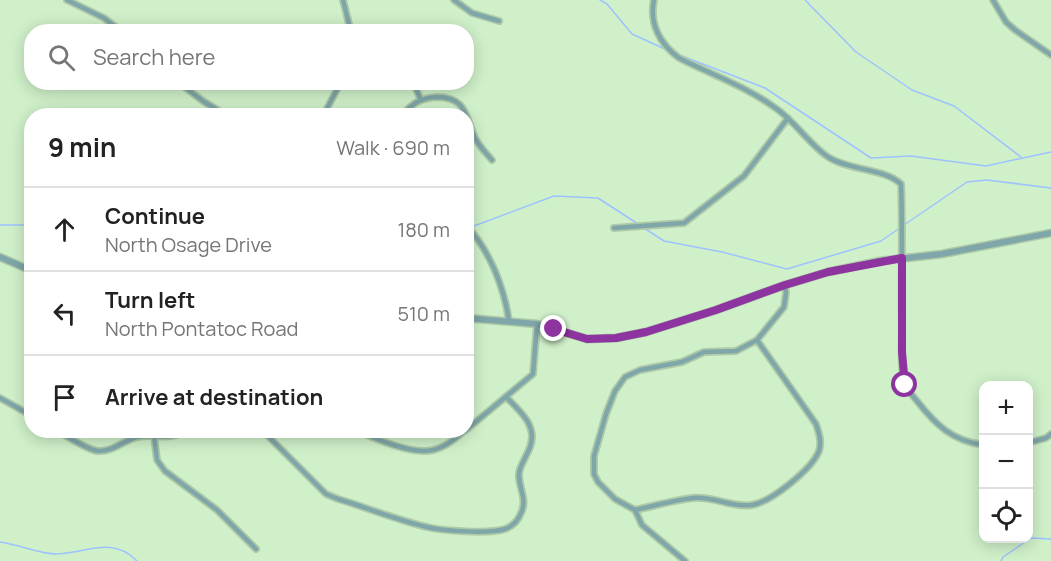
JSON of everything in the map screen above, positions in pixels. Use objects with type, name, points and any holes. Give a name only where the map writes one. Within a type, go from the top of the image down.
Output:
[{"type":"street","points":[[67,0],[112,24]]},
{"type":"street","points":[[343,0],[349,24]]},
{"type":"street","points":[[453,0],[472,13],[499,21]]},
{"type":"street","points":[[654,0],[653,23],[667,50],[759,97],[788,118],[827,156],[843,164],[894,177],[901,184],[902,352],[905,385],[929,416],[945,432],[979,445]]},
{"type":"street","points":[[993,0],[1006,22],[1051,55]]},
{"type":"street","points":[[189,90],[214,108]]},
{"type":"street","points":[[327,108],[337,90]]},
{"type":"street","points":[[416,90],[420,98]]},
{"type":"street","points":[[409,108],[420,98],[442,97],[462,108]]},
{"type":"street","points":[[615,228],[684,223],[744,176],[788,118]]},
{"type":"street","points":[[474,133],[476,140],[492,160]]},
{"type":"street","points":[[474,319],[537,324],[587,339],[616,338],[646,332],[828,272],[902,258],[942,254],[1051,233]]},
{"type":"street","points":[[474,235],[506,300],[509,321]]},
{"type":"street","points":[[0,257],[24,268]]},
{"type":"street","points":[[757,340],[816,424],[820,438],[816,457],[788,486],[766,501],[739,506],[711,499],[693,498],[635,510],[615,500],[604,490],[594,474],[595,448],[615,391],[626,377],[640,370],[682,362],[704,352],[736,351],[757,340],[784,306],[785,285]]},
{"type":"street","points":[[474,423],[533,374],[537,324]]},
{"type":"street","points":[[270,438],[327,494],[338,499],[425,526],[454,530],[494,531],[505,529],[515,523],[522,512],[524,496],[519,473],[531,446],[530,424],[506,397]]},
{"type":"street","points":[[0,398],[24,412]]},
{"type":"street","points":[[1033,442],[1051,434]]},
{"type":"street","points":[[72,438],[98,451],[114,448],[133,438]]},
{"type":"street","points":[[154,438],[157,460],[165,471],[217,510],[256,549]]},
{"type":"street","points":[[377,438],[395,445],[432,451],[455,438]]},
{"type":"street","points":[[635,510],[642,525],[685,561]]},
{"type":"waterway","points":[[600,0],[607,4],[632,34],[667,50]]},
{"type":"waterway","points":[[805,0],[856,52],[912,90],[954,106],[1021,157]]},
{"type":"waterway","points":[[677,54],[765,88],[871,158],[911,156],[986,166],[1051,152]]},
{"type":"waterway","points":[[904,225],[967,182],[987,180],[1051,188]]},
{"type":"waterway","points":[[474,226],[554,196],[598,198],[638,224]]},
{"type":"waterway","points":[[0,225],[24,225]]},
{"type":"waterway","points":[[644,228],[664,241],[722,252],[787,269],[881,241],[900,228]]},
{"type":"waterway","points":[[1001,561],[1003,557],[1031,538],[1051,539]]},
{"type":"waterway","points":[[0,542],[56,554],[108,547],[128,553],[137,561]]},
{"type":"route","points":[[554,329],[592,340],[646,332],[828,272],[902,258],[900,284],[905,385]]}]
